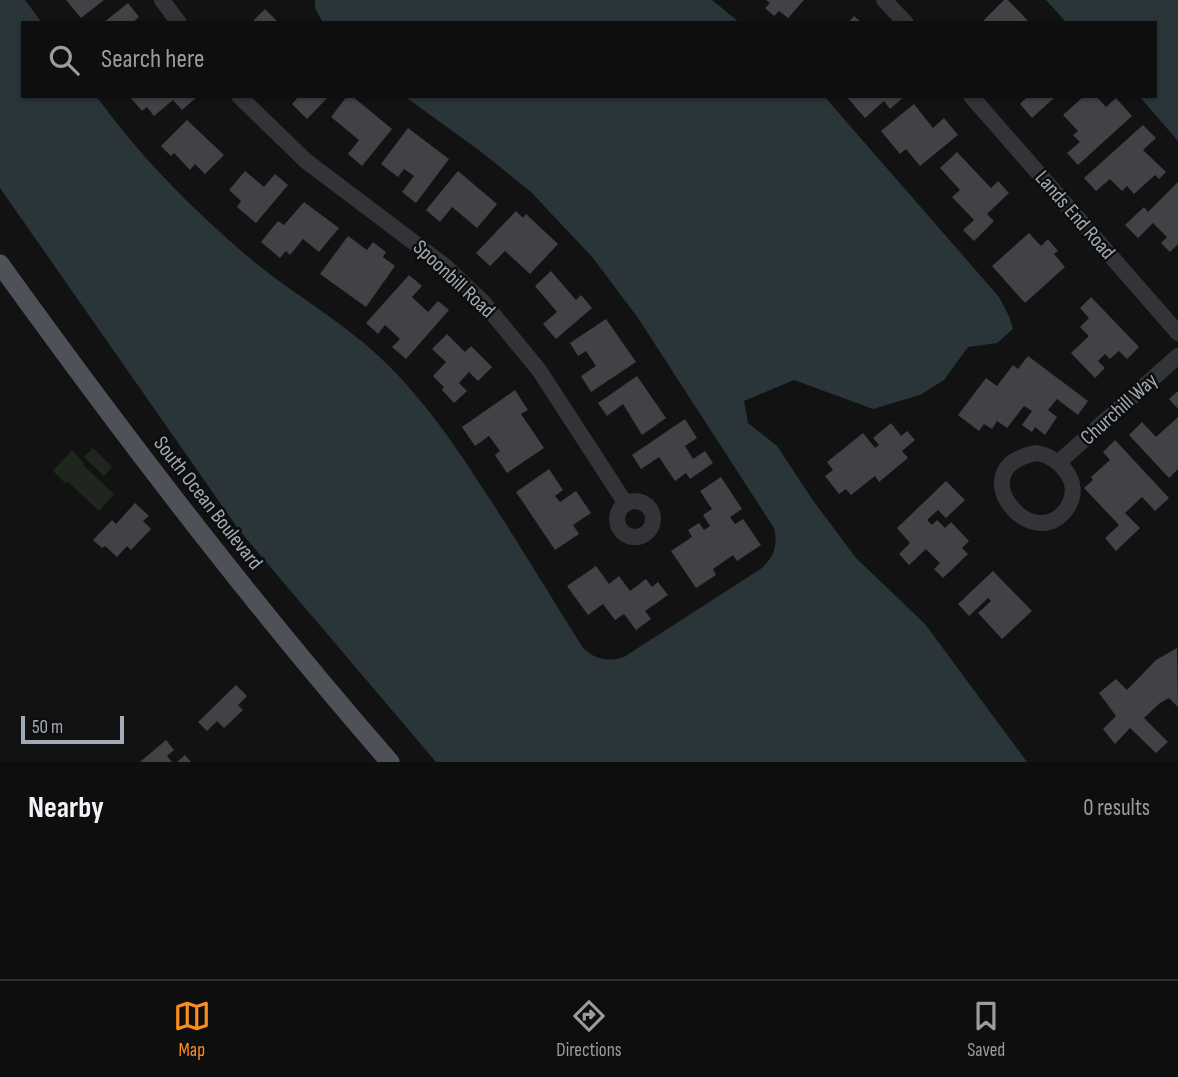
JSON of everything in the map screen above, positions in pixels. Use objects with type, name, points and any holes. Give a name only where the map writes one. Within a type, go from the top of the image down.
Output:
[{"type":"main road","name":"South Ocean Boulevard","points":[[0,264],[191,520],[320,681],[390,762]]},
{"type":"street","points":[[162,0],[178,21]]},
{"type":"street","points":[[884,0],[904,21]]},
{"type":"street","name":"Spoonbill Road","points":[[241,98],[306,161],[435,258],[483,302],[539,370],[626,504]]},
{"type":"street","name":"Lands End Road","points":[[973,98],[1178,333]]},
{"type":"street","name":"Churchill Way","points":[[1059,462],[1178,356]]},
{"type":"street","points":[[1037,453],[1048,455],[1059,462],[1065,469],[1073,490],[1071,502],[1065,512],[1055,519],[1032,523],[1023,518],[1007,501],[1002,491],[1006,468],[1015,460],[1037,453]]},
{"type":"shaded area","points":[[0,0],[25,0],[41,21],[21,21],[21,98],[97,98],[150,163],[210,223],[253,261],[356,337],[388,365],[418,398],[457,449],[583,648],[607,660],[624,657],[762,568],[774,550],[774,528],[638,318],[593,258],[531,192],[407,98],[826,98],[999,297],[1013,329],[997,343],[968,347],[944,380],[920,395],[873,409],[794,380],[744,401],[748,423],[777,446],[856,558],[925,624],[1027,762],[436,762],[239,530],[0,188]]},
{"type":"shaded area","points":[[315,0],[712,0],[738,21],[322,21],[315,8]]},
{"type":"shaded area","points":[[1046,0],[1178,0],[1178,141],[1141,98],[1157,98],[1157,21],[1065,21]]},
{"type":"shaded area","points":[[93,448],[112,467],[104,476],[84,457]]},
{"type":"shaded area","points":[[72,450],[83,465],[114,494],[99,511],[53,471]]},
{"type":"building","points":[[66,0],[104,0],[81,18]]},
{"type":"building","points":[[766,0],[804,0],[788,18],[779,11],[774,16],[765,8],[770,3]]},
{"type":"building","points":[[1004,0],[1008,0],[1028,21],[983,21]]},
{"type":"building","points":[[128,3],[139,17],[134,21],[106,21]]},
{"type":"building","points":[[265,9],[277,21],[253,21]]},
{"type":"building","points":[[131,98],[196,98],[182,110],[173,100],[154,116],[147,107],[142,111]]},
{"type":"building","points":[[297,98],[327,98],[307,119],[292,104]]},
{"type":"building","points":[[345,98],[354,98],[392,129],[362,166],[348,154],[359,140],[331,117]]},
{"type":"building","points":[[848,98],[903,98],[890,109],[884,101],[865,118]]},
{"type":"building","points":[[1026,98],[1054,98],[1032,118],[1020,104]]},
{"type":"building","points":[[1082,98],[1098,98],[1106,107],[1116,98],[1132,116],[1078,165],[1067,153],[1080,142],[1073,135],[1078,131],[1063,115]]},
{"type":"building","points":[[914,104],[933,128],[944,118],[958,135],[920,166],[906,149],[900,154],[881,131]]},
{"type":"building","points":[[187,120],[224,155],[205,174],[195,164],[190,170],[174,153],[171,156],[161,146]]},
{"type":"building","points":[[1143,125],[1156,138],[1143,150],[1166,172],[1159,179],[1155,175],[1134,194],[1127,186],[1122,191],[1110,179],[1096,191],[1084,178]]},
{"type":"building","points":[[408,128],[449,159],[416,203],[402,192],[414,176],[404,169],[398,177],[381,164]]},
{"type":"building","points":[[957,152],[991,188],[998,181],[1009,193],[987,214],[994,221],[974,241],[963,230],[974,220],[952,197],[960,190],[940,168]]},
{"type":"building","points":[[245,171],[264,187],[275,174],[288,185],[256,223],[237,207],[241,201],[229,190]]},
{"type":"building","points":[[458,171],[497,204],[477,228],[452,207],[440,222],[426,210]]},
{"type":"building","points":[[1178,182],[1178,244],[1170,252],[1161,243],[1167,237],[1153,223],[1138,238],[1125,225],[1144,207],[1148,212]]},
{"type":"building","points":[[304,202],[339,228],[319,252],[303,239],[290,255],[286,251],[280,258],[261,242],[278,221],[284,225]]},
{"type":"building","points":[[516,211],[523,218],[526,214],[558,244],[530,274],[505,251],[490,266],[476,253]]},
{"type":"building","points":[[1029,233],[1041,246],[1048,239],[1058,251],[1054,254],[1065,267],[1025,303],[992,266]]},
{"type":"building","points":[[348,236],[367,250],[373,242],[386,252],[383,257],[395,266],[366,307],[320,274]]},
{"type":"building","points":[[551,271],[576,300],[581,295],[592,308],[556,339],[543,324],[557,312],[535,286]]},
{"type":"building","points":[[409,275],[422,286],[412,297],[428,312],[438,301],[449,310],[406,359],[392,347],[400,339],[385,325],[378,334],[366,323]]},
{"type":"building","points":[[1091,297],[1139,347],[1127,359],[1119,351],[1110,359],[1105,354],[1098,361],[1105,368],[1095,378],[1071,353],[1089,336],[1080,327],[1089,318],[1080,308]]},
{"type":"building","points":[[606,319],[636,362],[591,392],[581,376],[596,366],[586,351],[578,356],[570,343]]},
{"type":"building","points":[[447,334],[465,352],[471,346],[492,367],[478,381],[469,372],[459,383],[467,391],[454,403],[433,376],[446,362],[432,349]]},
{"type":"building","points":[[1028,356],[1088,401],[1078,415],[1057,399],[1048,410],[1057,417],[1045,435],[1035,427],[1032,432],[1022,425],[1032,411],[1024,406],[1007,428],[997,421],[992,429],[984,424],[979,431],[958,415],[986,378],[997,386],[1013,365],[1018,369]]},
{"type":"building","points":[[637,376],[666,418],[642,435],[623,404],[607,416],[598,403]]},
{"type":"building","points":[[515,390],[528,410],[521,414],[544,448],[507,473],[495,455],[500,451],[489,436],[475,446],[462,427]]},
{"type":"building","points":[[1178,391],[1178,409],[1169,399]]},
{"type":"building","points":[[1178,417],[1178,469],[1169,478],[1129,435],[1142,422],[1156,437]]},
{"type":"building","points":[[685,419],[697,438],[685,446],[693,459],[705,451],[713,463],[690,479],[686,473],[675,481],[659,457],[641,469],[632,455]]},
{"type":"building","points":[[891,423],[901,436],[907,431],[915,440],[902,451],[908,458],[879,482],[875,476],[851,495],[846,489],[839,494],[825,476],[833,470],[827,462],[863,433],[875,448],[879,445],[873,438]]},
{"type":"building","points":[[1115,440],[1169,498],[1155,511],[1142,497],[1125,513],[1140,528],[1116,551],[1105,538],[1119,525],[1084,488],[1093,480],[1091,477],[1110,460],[1103,452]]},
{"type":"building","points":[[549,469],[563,490],[555,496],[560,502],[576,491],[591,513],[573,525],[579,534],[555,550],[516,492]]},
{"type":"building","points":[[721,477],[742,509],[730,517],[735,524],[743,519],[761,545],[737,561],[733,555],[713,569],[716,575],[696,588],[671,551],[692,537],[688,530],[699,523],[704,530],[710,526],[703,515],[712,509],[700,491]]},
{"type":"building","points":[[946,481],[965,500],[946,518],[938,510],[927,520],[932,525],[937,520],[945,528],[951,522],[969,541],[962,548],[968,554],[943,578],[934,569],[940,563],[926,549],[909,565],[899,554],[910,543],[897,528]]},
{"type":"building","points":[[135,503],[149,516],[143,521],[151,529],[131,550],[127,546],[117,557],[93,540],[112,520],[116,524]]},
{"type":"building","points":[[596,566],[609,584],[619,576],[630,591],[646,579],[652,587],[658,582],[668,595],[645,611],[651,619],[636,630],[624,614],[615,620],[603,604],[588,615],[567,586]]},
{"type":"building","points":[[993,571],[1032,611],[1002,639],[978,613],[991,601],[988,598],[969,616],[958,604]]},
{"type":"building","points":[[1177,648],[1178,707],[1169,698],[1144,718],[1168,742],[1156,753],[1130,728],[1115,744],[1103,729],[1116,716],[1099,693],[1116,679],[1127,690],[1156,660]]},
{"type":"building","points":[[236,685],[247,696],[238,705],[243,710],[224,728],[217,721],[207,731],[198,722]]},
{"type":"building","points":[[166,740],[174,750],[167,756],[172,762],[140,762]]},
{"type":"building","points":[[185,755],[191,762],[177,762]]}]
